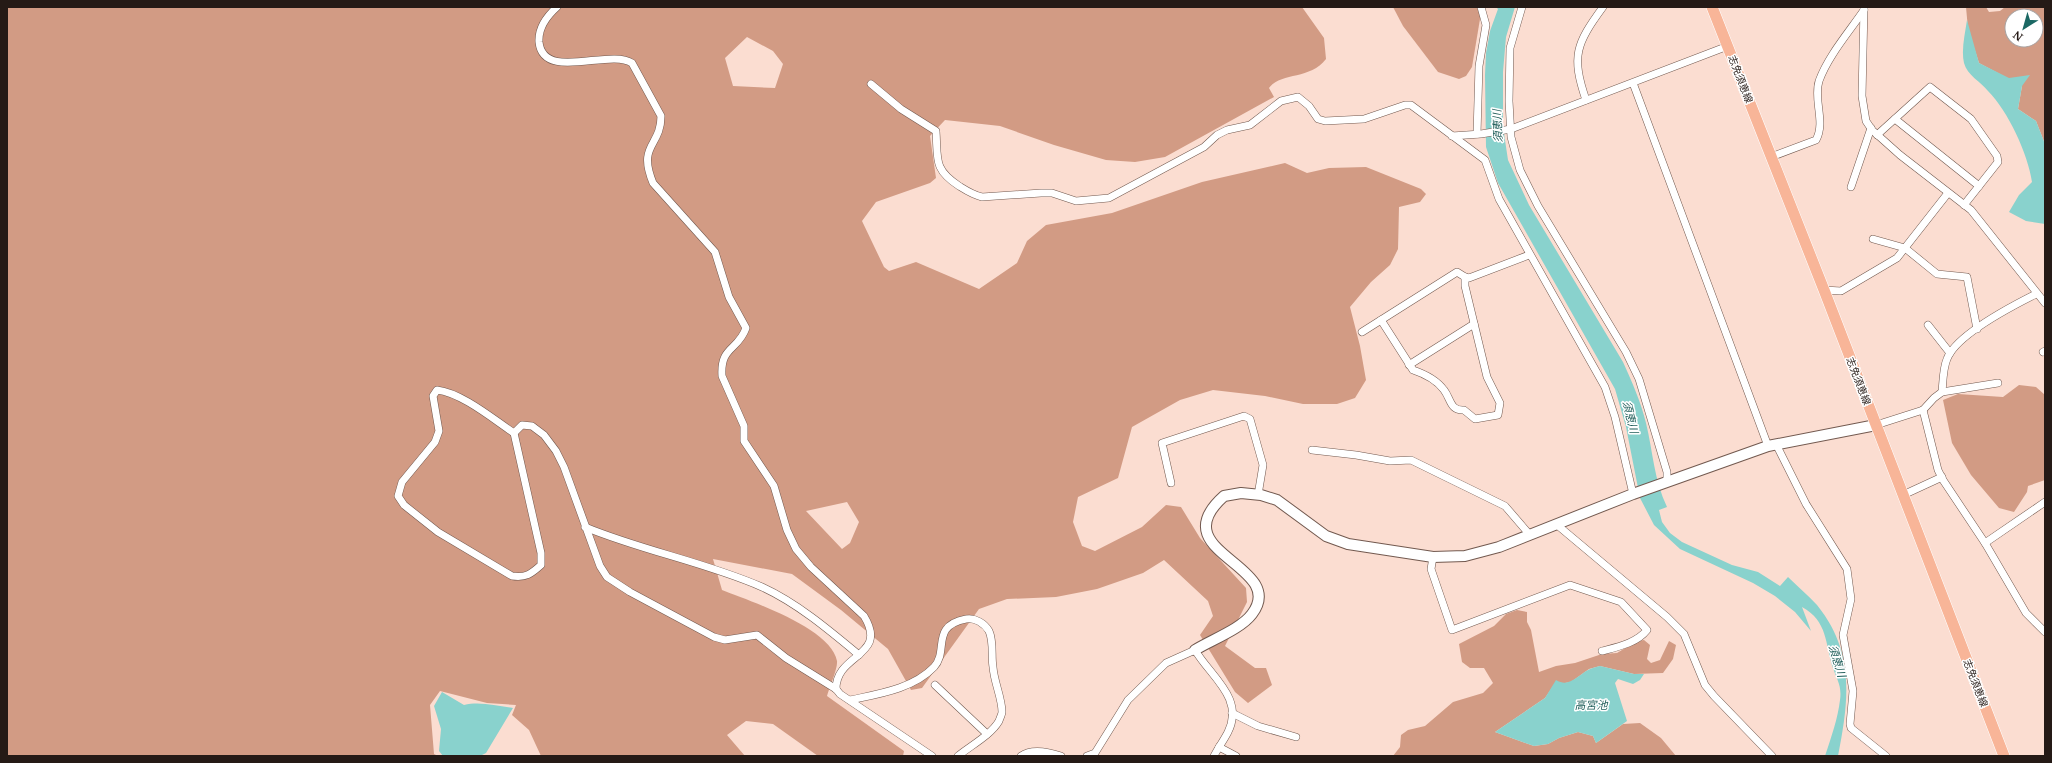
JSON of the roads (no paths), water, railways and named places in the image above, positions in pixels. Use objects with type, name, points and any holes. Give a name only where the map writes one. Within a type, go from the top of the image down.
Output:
[{"type":"main road","name":"志免須恵線","points":[[1712,7],[1824,290],[2004,756]]},
{"type":"street","points":[[557,7],[546,18],[539,36],[540,48],[545,57],[553,62],[591,62],[615,58],[626,59],[632,62],[661,116],[661,125],[648,150],[646,159],[653,183],[715,252],[728,297],[746,328],[737,343],[723,358],[721,367],[722,376],[744,426],[744,441],[774,486],[787,530],[796,549],[812,567],[864,616],[872,631],[871,640],[859,655],[840,670],[836,679],[836,689]]},
{"type":"street","points":[[1479,134],[1479,66],[1486,25],[1481,7]]},
{"type":"street","points":[[1522,7],[1510,48],[1509,101],[1511,137],[1520,170],[1525,182],[1626,352],[1639,379],[1664,465],[1664,483]]},
{"type":"street","points":[[1586,100],[1578,77],[1576,57],[1587,29],[1603,7]]},
{"type":"street","points":[[1864,9],[1862,96],[1863,111],[1871,128],[1877,135],[1971,210],[1989,231],[2036,294],[2045,303]]},
{"type":"street","points":[[1771,157],[1816,140],[1820,134],[1819,83],[1827,65],[1864,9]]},
{"type":"street","points":[[1452,136],[1511,129],[1728,46]]},
{"type":"street","points":[[1633,83],[1772,445],[1806,504],[1847,570],[1851,599],[1843,635],[1853,691],[1850,724],[1851,728],[1886,756]]},
{"type":"street","points":[[871,84],[901,108],[936,131],[939,166],[942,172],[946,177],[974,195],[982,197],[1052,193],[1076,201],[1109,198],[1204,148],[1217,135],[1227,130],[1250,125],[1260,119],[1281,101],[1298,97],[1318,118],[1325,121],[1341,118],[1364,119],[1405,105],[1411,105],[1485,160],[1499,199],[1529,255],[1605,387],[1615,417],[1635,494]]},
{"type":"street","points":[[1877,135],[1930,87],[1951,102],[1971,119],[1997,156],[1998,162],[1964,205]]},
{"type":"street","points":[[1895,119],[1979,186]]},
{"type":"street","points":[[1851,187],[1871,128]]},
{"type":"street","points":[[1824,290],[1841,291],[1897,258],[1948,193]]},
{"type":"street","points":[[1873,239],[1905,248],[1937,274],[1966,277],[1976,329]]},
{"type":"street","points":[[1362,332],[1457,272],[1469,278],[1529,255]]},
{"type":"street","points":[[1381,320],[1413,370],[1428,375],[1444,390],[1454,408],[1464,410],[1475,419],[1498,415],[1500,402],[1487,377],[1465,286],[1465,277]]},
{"type":"street","points":[[1942,392],[1946,359],[1950,352],[1976,329],[1995,315],[2036,294]]},
{"type":"street","points":[[1409,365],[1474,324]]},
{"type":"street","points":[[1928,325],[1950,352]]},
{"type":"street","points":[[1087,756],[1095,753],[1128,700],[1166,663],[1195,650],[1237,626],[1252,614],[1257,602],[1258,591],[1251,577],[1215,548],[1207,536],[1205,527],[1208,513],[1224,496],[1241,493],[1258,495],[1277,500],[1326,536],[1348,544],[1433,557],[1465,556],[1484,553],[1664,483],[1772,445],[1876,425],[1923,410],[1942,392],[1998,383]]},
{"type":"street","points":[[437,390],[463,399],[514,433],[541,553],[541,565],[532,574],[523,577],[512,576],[438,532],[404,505],[398,496],[402,482],[435,442],[439,430],[433,396],[437,390]]},
{"type":"street","points":[[1923,410],[1938,470],[1985,543],[2026,613],[2045,632]]},
{"type":"street","points":[[1171,483],[1162,443],[1244,416],[1250,419],[1263,465],[1258,495]]},
{"type":"street","points":[[514,433],[522,425],[532,426],[544,435],[556,451],[564,467],[585,527],[607,576],[630,592],[714,637],[725,640],[757,635],[786,658],[836,689],[840,694],[932,756]]},
{"type":"street","points":[[1312,450],[1390,461],[1411,460],[1506,506],[1530,535]]},
{"type":"street","points":[[1903,495],[1942,477]]},
{"type":"street","points":[[1985,543],[2045,502]]},
{"type":"street","points":[[1556,524],[1667,617],[1684,634],[1705,685],[1772,756]]},
{"type":"street","points":[[585,527],[635,546],[724,572],[763,587],[817,620],[859,655]]},
{"type":"street","points":[[1433,557],[1431,569],[1452,630],[1570,585],[1621,602],[1647,630],[1642,636],[1621,646],[1602,651]]},
{"type":"street","points":[[850,700],[906,686],[926,674],[939,660],[943,633],[951,624],[967,618],[976,619],[985,625],[989,632],[993,667],[1002,712],[999,722],[987,734],[958,756]]},
{"type":"street","points":[[1195,650],[1203,664],[1225,688],[1232,704],[1229,731],[1214,756]]},
{"type":"street","points":[[935,685],[987,734]]},
{"type":"street","points":[[1232,713],[1258,726],[1296,737]]},
{"type":"street","points":[[1219,747],[1236,756]]},
{"type":"street","points":[[1021,756],[1025,753],[1036,751],[1061,756]]},
{"type":"water","name":"須恵川","points":[[1496,7],[1515,7],[1506,37],[1503,72],[1503,127],[1508,160],[1529,205],[1623,362],[1633,385],[1644,415],[1656,476],[1667,507],[1659,510],[1662,522],[1670,533],[1682,542],[1732,565],[1758,572],[1780,586],[1788,577],[1817,605],[1829,623],[1838,641],[1846,677],[1845,715],[1838,756],[1825,756],[1838,714],[1840,691],[1824,634],[1817,619],[1802,607],[1811,631],[1795,612],[1775,596],[1753,583],[1680,549],[1654,525],[1640,498],[1626,427],[1615,389],[1498,183],[1486,147],[1486,53],[1490,31],[1498,9]]},
{"type":"water","points":[[1967,20],[1979,63],[2009,78],[2030,75],[2022,86],[2018,109],[2036,121],[2045,144],[2045,224],[2026,221],[2009,212],[2019,195],[2032,182],[2030,171],[2022,146],[2010,121],[1985,88],[1971,75],[1964,63],[1963,53]]},
{"type":"water","name":"高宮池","points":[[1600,666],[1634,674],[1644,674],[1640,680],[1633,684],[1618,679],[1615,683],[1627,721],[1596,743],[1593,736],[1578,732],[1559,738],[1548,744],[1534,746],[1495,732],[1545,698],[1556,680],[1565,683],[1569,682],[1589,669]]},
{"type":"water","points":[[442,692],[464,705],[482,704],[513,708],[486,753],[480,756],[443,756],[439,751],[441,729],[434,706]]}]
